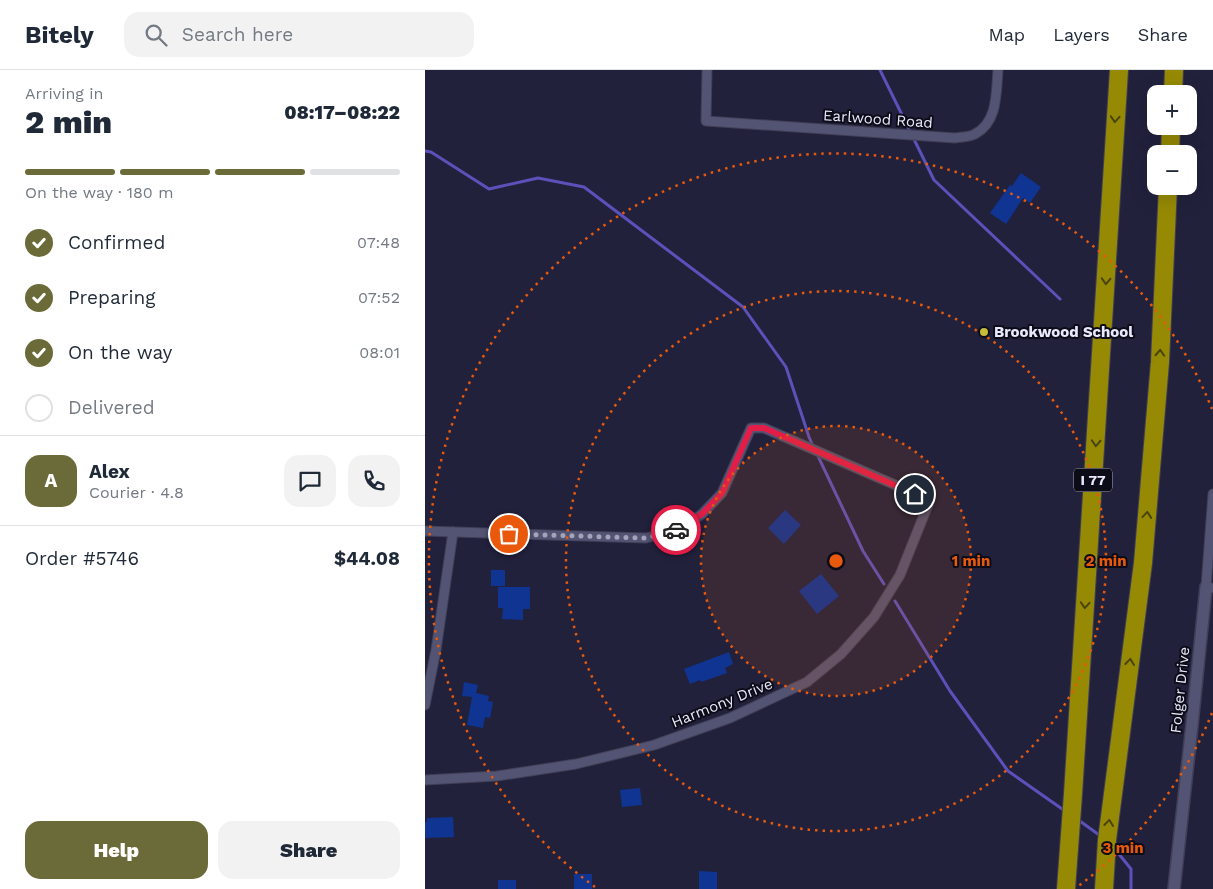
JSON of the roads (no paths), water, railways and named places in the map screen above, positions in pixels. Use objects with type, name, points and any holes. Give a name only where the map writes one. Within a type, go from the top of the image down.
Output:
[{"type":"highway","name":"I 77","points":[[1066,889],[1119,70]]},
{"type":"highway","points":[[1173,85],[1174,70]]},
{"type":"highway","points":[[1104,889],[1107,840],[1143,563],[1160,362],[1168,195]]},
{"type":"street","name":"Earlwood Road","points":[[707,70],[706,121],[955,138],[974,135],[989,122],[995,104],[998,70]]},
{"type":"street","name":"Harmony Drive","points":[[425,780],[497,776],[559,767],[655,745],[730,718],[807,682],[841,654],[874,617],[900,575],[930,500],[764,428],[751,428],[722,493],[702,514],[678,530],[646,538],[453,532]]},
{"type":"street","name":"Folger Drive","points":[[1173,889],[1209,588],[1213,494]]},
{"type":"street","points":[[425,531],[453,532],[436,650],[425,705]]},
{"type":"waterway","points":[[880,70],[934,180],[1060,299]]},
{"type":"waterway","points":[[425,151],[431,152],[489,189],[538,178],[584,187],[743,307],[786,367],[813,446]]},
{"type":"waterway","points":[[817,454],[863,551],[884,584]]},
{"type":"waterway","points":[[895,601],[950,691],[1008,771],[1065,811]]},
{"type":"waterway","points":[[1077,819],[1102,837]]},
{"type":"waterway","points":[[1114,848],[1131,869],[1131,889]]},
{"type":"place","name":"Brookwood School","points":[[984,332]]}]
